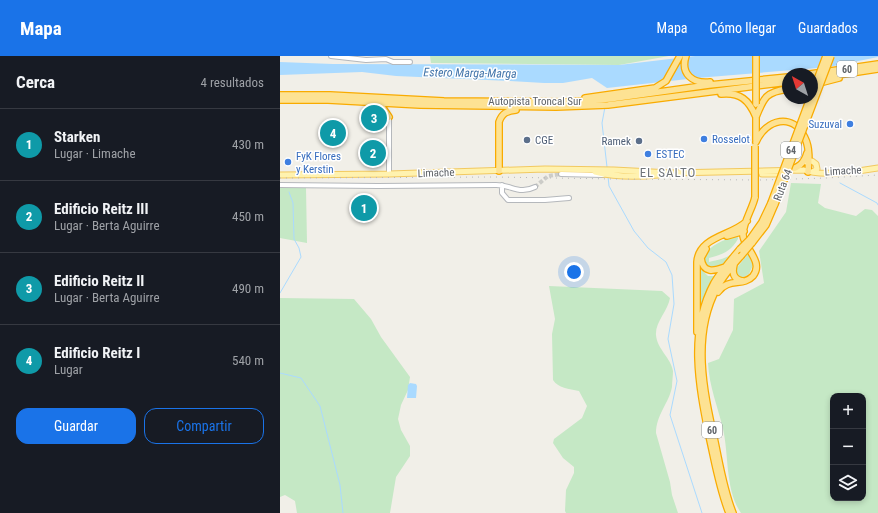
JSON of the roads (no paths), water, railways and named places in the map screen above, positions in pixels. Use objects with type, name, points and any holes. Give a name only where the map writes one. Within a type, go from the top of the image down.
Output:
[{"type":"highway","points":[[608,100],[658,87],[666,81],[680,56]]},
{"type":"highway","points":[[686,56],[685,66],[688,75],[696,81],[708,82],[782,76]]},
{"type":"highway","points":[[711,302],[724,285],[731,282],[742,282],[746,280],[754,274],[756,266],[754,258],[746,244],[744,234],[755,197],[756,56]]},
{"type":"highway","points":[[818,77],[826,56]]},
{"type":"highway","name":"Ruta 64","points":[[751,241],[773,203],[831,56]]},
{"type":"highway","name":"60","points":[[818,73],[878,64]]},
{"type":"highway","name":"60","points":[[862,72],[878,69]]},
{"type":"highway","points":[[818,78],[862,72]]},
{"type":"highway","points":[[818,83],[862,72]]},
{"type":"highway","name":"Autopista Troncal Sur","points":[[608,100],[709,85],[782,77]]},
{"type":"highway","name":"Autopista Troncal Sur","points":[[280,100],[328,100],[420,105],[527,107],[782,83]]},
{"type":"highway","points":[[756,117],[762,101],[768,95],[782,90]]},
{"type":"highway","points":[[593,101],[608,100],[644,103],[732,94],[738,95],[745,100],[756,117]]},
{"type":"highway","name":"Autopista Troncal Sur","points":[[280,95],[330,95],[416,100],[544,102],[593,101]]},
{"type":"highway","points":[[360,101],[381,107],[386,111],[389,117]]},
{"type":"highway","name":"Ruta 64","points":[[773,203],[808,104]]},
{"type":"highway","points":[[499,171],[500,120],[503,114],[508,111],[527,107]]},
{"type":"highway","points":[[756,144],[762,132],[769,125],[778,122],[786,122],[794,125],[801,132],[807,142],[811,172]]},
{"type":"highway","points":[[788,170],[796,168],[802,164],[808,151]]},
{"type":"highway","points":[[698,349],[698,254],[703,247],[712,240],[740,227],[747,221]]},
{"type":"highway","points":[[726,267],[714,271],[707,269],[703,264],[702,256],[708,247],[726,237],[736,234],[744,234]]},
{"type":"highway","name":"64","points":[[698,349],[701,322],[707,299],[715,283],[726,267],[740,249],[751,241]]},
{"type":"highway","name":"64","points":[[711,302],[722,279],[751,241]]},
{"type":"highway","points":[[735,262],[733,272],[734,275],[738,280],[746,280]]},
{"type":"highway","name":"60","points":[[711,302],[703,345],[703,378],[721,470],[733,513]]},
{"type":"highway","name":"60","points":[[698,349],[698,374],[701,398],[721,489],[729,513]]},
{"type":"main road","points":[[802,164],[809,161]]},
{"type":"main road","name":"Limache","points":[[280,175],[389,174],[545,169],[604,173],[615,172],[645,176],[671,173],[803,173],[856,171],[878,168]]},
{"type":"main road","name":"Limache","points":[[725,173],[788,170],[804,170],[811,172]]},
{"type":"street","points":[[330,56],[366,60],[386,59],[393,62],[410,62]]},
{"type":"street","points":[[389,117],[389,174]]},
{"type":"street","name":"Limache","points":[[561,174],[604,173]]},
{"type":"street","name":"Limache","points":[[280,185],[502,185],[522,191],[535,187]]},
{"type":"street","points":[[502,185],[502,193],[508,200],[545,200],[569,198]]},
{"type":"water","name":"Estero Marga-Marga","points":[[695,56],[878,56],[829,67],[782,68],[782,71],[697,78],[607,88],[592,78],[563,83],[544,83],[396,76],[362,72],[280,75],[280,62],[333,64],[619,65]]},
{"type":"water","points":[[410,383],[416,384],[417,386],[416,398],[407,398],[408,385]]},
{"type":"waterway","points":[[605,107],[602,123],[607,167]]},
{"type":"waterway","points":[[608,176],[609,186],[634,231],[648,248],[666,262],[672,275],[674,304],[668,339],[677,381],[670,415],[702,513]]},
{"type":"waterway","points":[[840,183],[877,203],[878,205]]},
{"type":"waterway","points":[[280,293],[301,257],[299,248],[294,239],[293,203],[289,192]]},
{"type":"waterway","points":[[280,373],[301,378],[320,406],[340,485],[343,513]]},
{"type":"tunnel","points":[[535,187],[548,176],[561,174]]},
{"type":"railway","points":[[280,178],[495,177],[762,180],[878,175]]},
{"type":"place","name":"Edificio Reitz II","points":[[374,118]]},
{"type":"place","name":"Suzuval","points":[[850,124]]},
{"type":"place","name":"Edificio Reitz I","points":[[333,133]]},
{"type":"place","name":"Rosselot","points":[[704,139]]},
{"type":"place","name":"CGE","points":[[527,140]]},
{"type":"place","name":"Ramek","points":[[639,141]]},
{"type":"place","name":"Edificio Reitz III","points":[[373,153]]},
{"type":"place","name":"ESTEC","points":[[648,154]]},
{"type":"place","name":"FyK Flores y Kerstin","points":[[288,162]]},
{"type":"place","name":"Starken","points":[[364,208]]},
{"type":"district","name":"EL SALTO","points":[[668,172]]}]
